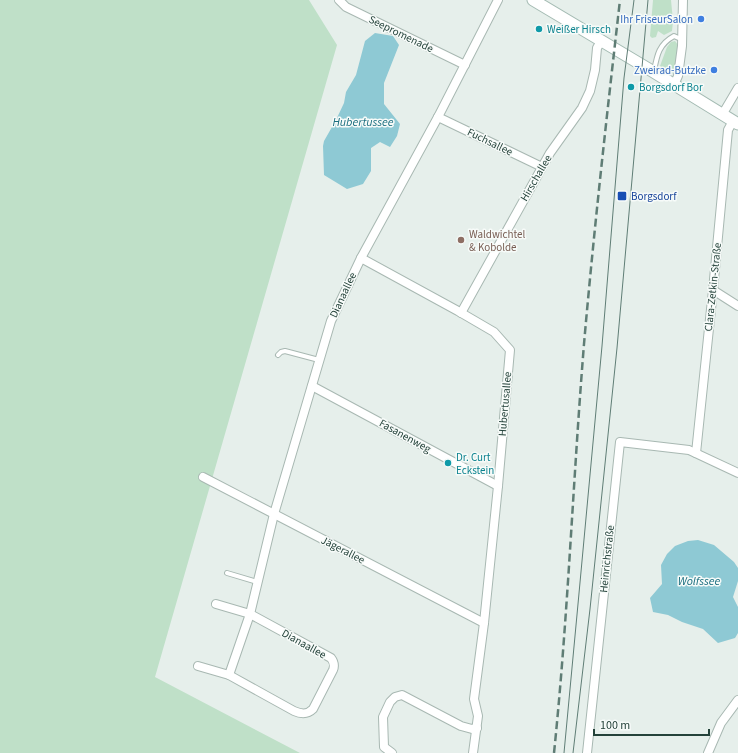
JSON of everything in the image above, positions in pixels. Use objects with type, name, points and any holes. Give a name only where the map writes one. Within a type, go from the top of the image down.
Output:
[{"type":"street","name":"Seepromenade","points":[[339,0],[346,7],[465,64]]},
{"type":"street","name":"Dianaallee","points":[[229,675],[250,614],[274,514],[331,321],[361,258],[438,117],[498,0]]},
{"type":"street","points":[[533,0],[599,46],[611,47],[655,67],[674,85],[735,123]]},
{"type":"street","points":[[674,85],[678,76],[683,40],[682,0]]},
{"type":"street","name":"Hirschallee","points":[[461,313],[550,153],[582,108],[590,91],[599,46]]},
{"type":"street","points":[[722,114],[738,88]]},
{"type":"street","name":"Fuchsallee","points":[[438,117],[542,167]]},
{"type":"street","name":"Clara-Zetkin-Straße","points":[[696,453],[728,130],[735,123]]},
{"type":"street","name":"Hubertusallee","points":[[361,258],[494,332],[510,350],[484,623],[474,699],[478,716],[473,753]]},
{"type":"street","points":[[713,290],[738,306]]},
{"type":"street","name":"Fasanenweg","points":[[312,386],[498,486]]},
{"type":"street","name":"Heinrichstraße","points":[[587,753],[620,442],[689,450],[696,453]]},
{"type":"street","points":[[696,453],[738,473]]},
{"type":"street","name":"Jägerallee","points":[[203,477],[484,623]]},
{"type":"street","name":"Dianaallee","points":[[198,666],[229,675],[294,711],[301,714],[306,714],[313,709],[335,666],[331,658],[250,614],[216,604]]},
{"type":"street","points":[[392,753],[384,747],[383,717],[390,702],[395,697],[402,695],[461,726],[477,728]]},
{"type":"street","points":[[708,753],[721,724],[738,700]]},
{"type":"lane","points":[[655,67],[659,50],[667,40],[674,36],[683,40]]},
{"type":"lane","points":[[278,355],[285,351],[320,360]]},
{"type":"lane","points":[[227,573],[258,582]]},
{"type":"green space","points":[[0,0],[309,0],[337,45],[155,677],[300,753],[0,753]]},
{"type":"green space","points":[[653,0],[671,0],[673,21],[672,31],[664,35],[658,31],[656,37],[652,38],[650,36]]},
{"type":"green space","points":[[675,41],[678,45],[675,69],[672,74],[660,66],[667,47],[671,42]]},
{"type":"water","name":"Hubertussee","points":[[375,33],[393,36],[399,45],[384,83],[384,104],[400,124],[397,136],[390,147],[380,142],[371,148],[371,171],[363,184],[347,189],[324,175],[323,146],[324,141],[344,103],[346,92],[356,75],[365,41]]},
{"type":"water","name":"Wolfssee","points":[[698,540],[714,545],[734,562],[738,568],[738,581],[733,597],[738,607],[738,633],[735,638],[718,643],[703,629],[682,622],[668,615],[653,612],[650,598],[662,584],[661,565],[667,554],[675,546],[688,541]]},
{"type":"tram line","points":[[564,753],[602,346],[624,78],[634,0]]},
{"type":"tram line","points":[[573,753],[590,609],[617,348],[648,0]]},
{"type":"railway","points":[[554,753],[563,651],[584,344],[596,215],[620,0]]},
{"type":"place","name":"Ihr FriseurSalon","points":[[701,19]]},
{"type":"place","name":"Weißer Hirsch","points":[[539,29]]},
{"type":"place","name":"Zweirad-Butzke","points":[[714,70]]},
{"type":"place","name":"Borgsdorf Bor","points":[[631,87]]},
{"type":"place","name":"Borgsdorf","points":[[622,196]]},
{"type":"place","name":"Waldwichtel & Kobolde","points":[[461,240]]},
{"type":"place","name":"Dr. Curt Eckstein","points":[[448,463]]}]
